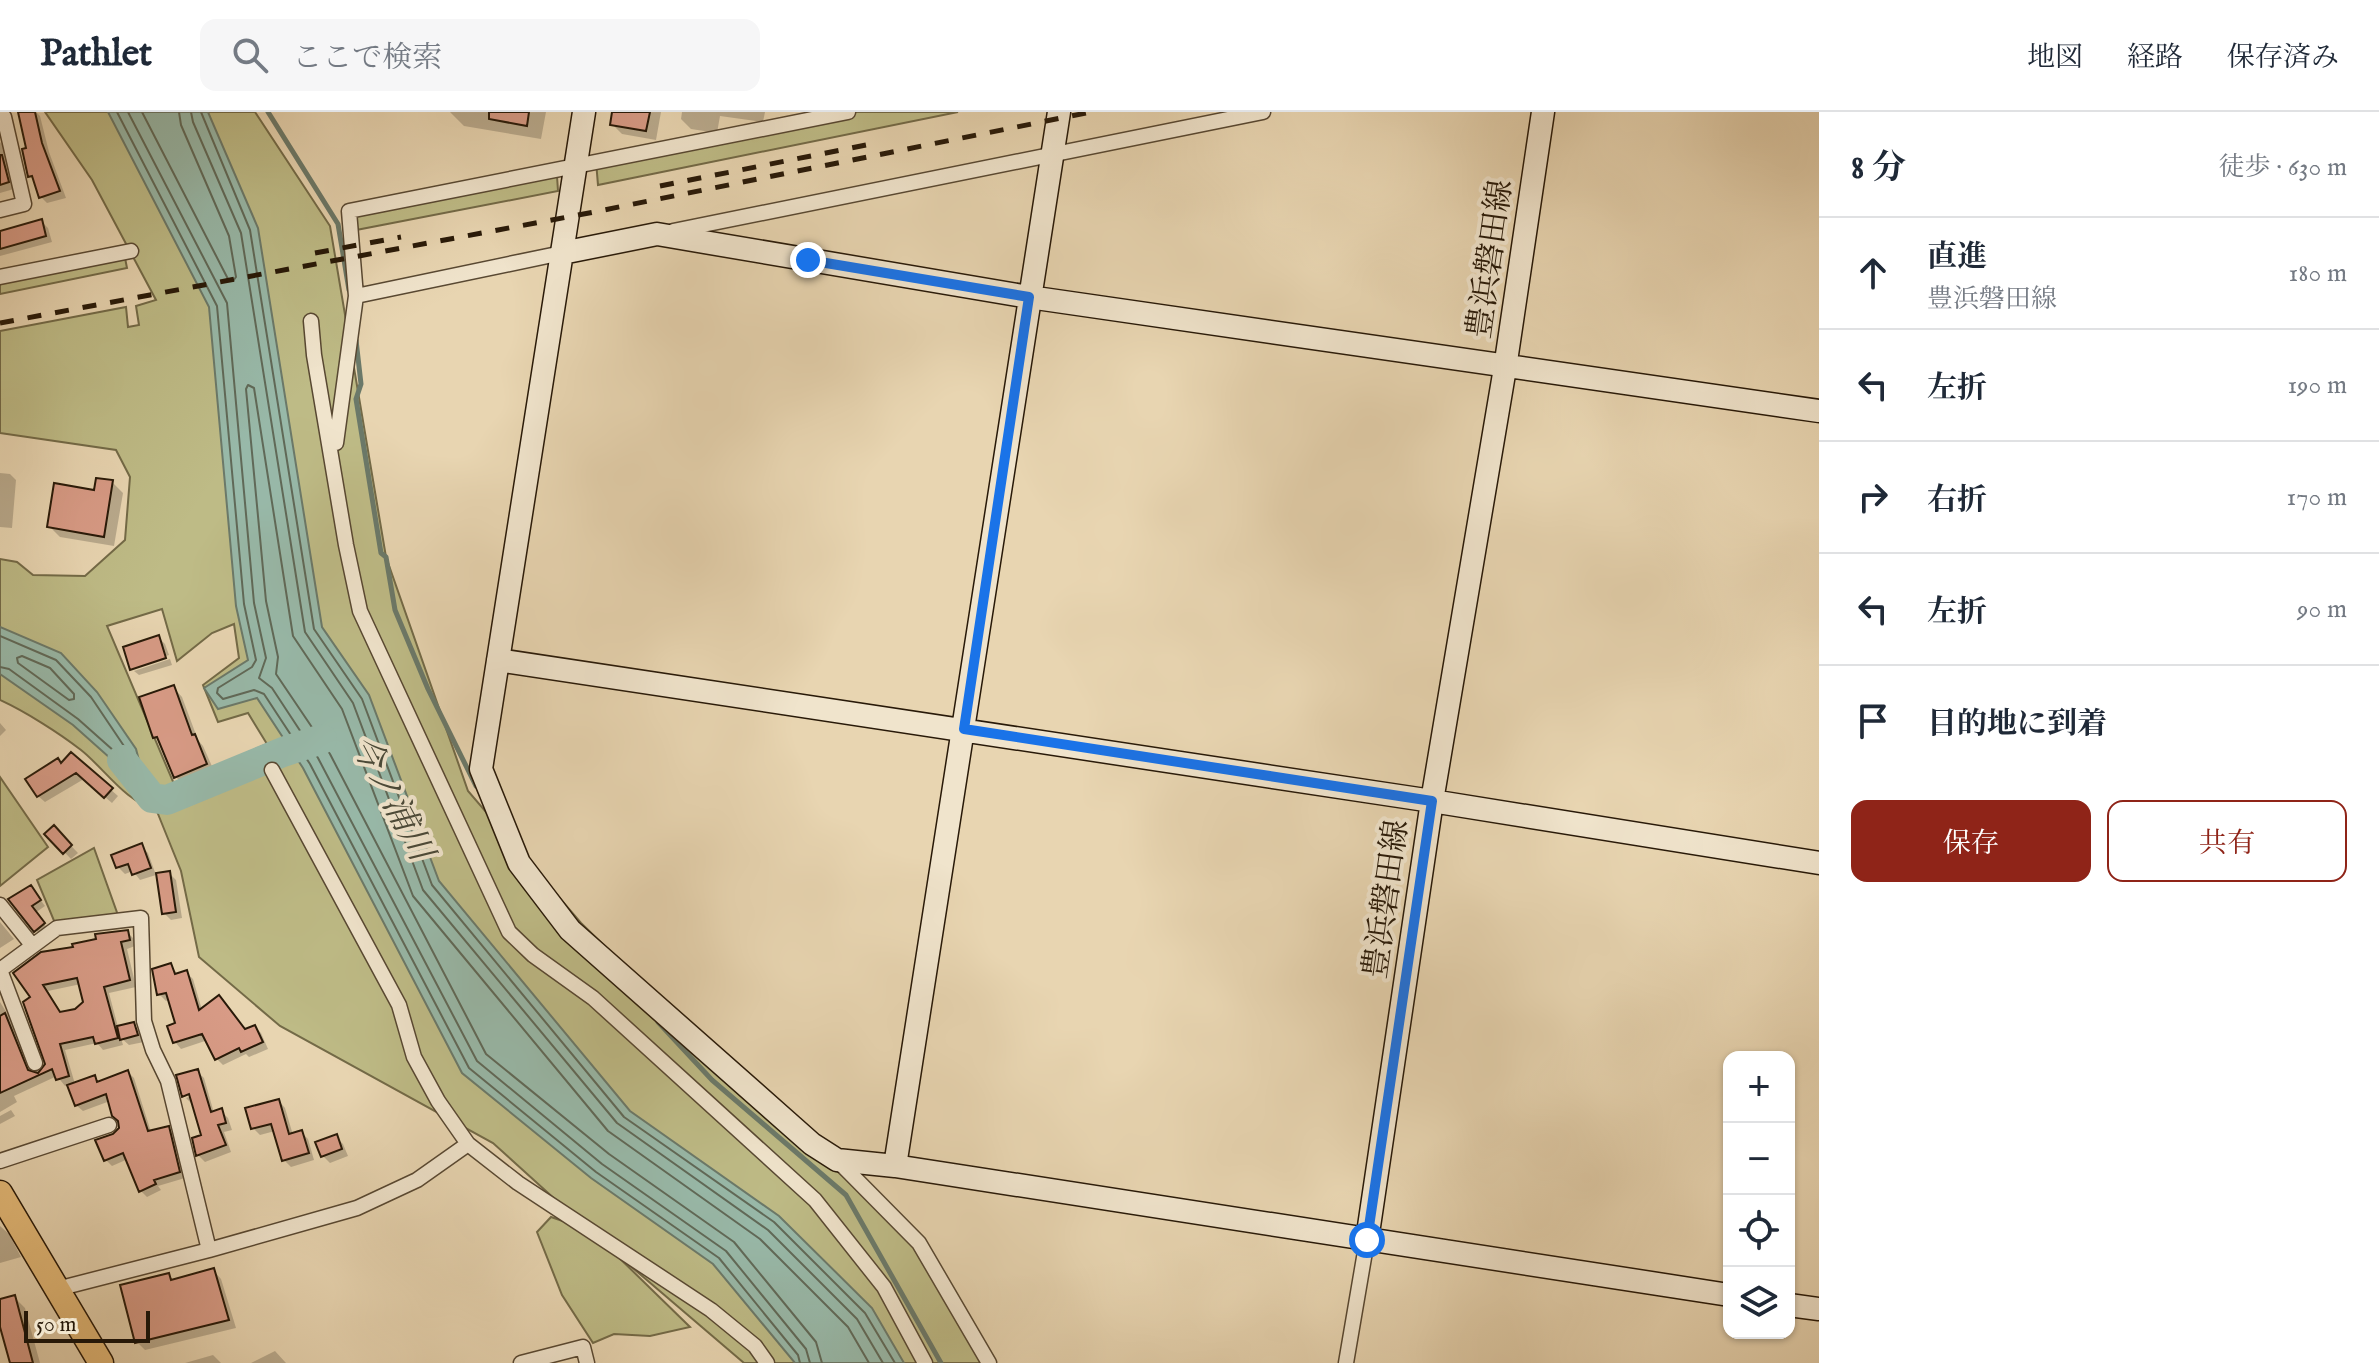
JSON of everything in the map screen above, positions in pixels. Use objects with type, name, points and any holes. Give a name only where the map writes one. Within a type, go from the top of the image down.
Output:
[{"type":"main road","points":[[0,1193],[101,1363]]},
{"type":"street","points":[[584,112],[481,769],[519,863],[570,930],[812,1144],[837,1160],[919,1243],[989,1363]]},
{"type":"street","points":[[333,459],[356,296],[349,211],[848,112]]},
{"type":"street","points":[[895,1166],[1059,112]]},
{"type":"street","points":[[356,296],[1263,112]]},
{"type":"street","name":"豊浜磐田線","points":[[1367,1240],[1432,801],[1505,368],[1543,112]]},
{"type":"street","points":[[0,118],[4,117],[24,204],[0,210]]},
{"type":"street","points":[[657,234],[1029,297],[1819,411]]},
{"type":"street","points":[[0,277],[131,251]]},
{"type":"street","points":[[311,321],[346,545],[360,611],[509,932],[533,955],[601,1005],[815,1200],[884,1287],[925,1363]]},
{"type":"street","points":[[498,660],[964,729],[1819,863]]},
{"type":"street","points":[[272,770],[399,1005],[414,1057],[428,1084],[468,1144],[518,1183],[711,1310],[755,1346],[767,1363]]},
{"type":"street","points":[[0,905],[32,945]]},
{"type":"street","points":[[35,1063],[0,970],[57,928],[141,918],[144,1021],[153,1050],[168,1081],[209,1250]]},
{"type":"street","points":[[0,1161],[109,1125]]},
{"type":"street","points":[[57,1289],[357,1208],[417,1180],[468,1144]]},
{"type":"street","points":[[837,1160],[895,1166],[1723,1294]]},
{"type":"street","points":[[1346,1363],[1367,1240]]},
{"type":"street","points":[[1795,1306],[1819,1309]]},
{"type":"street","points":[[521,1363],[583,1347],[587,1363]]},
{"type":"shaded area","points":[[45,112],[255,112],[330,226],[386,557],[468,791],[581,923],[832,1167],[898,1222],[990,1363],[744,1363],[607,1246],[690,1327],[650,1336],[614,1334],[593,1343],[562,1295],[537,1232],[551,1217],[589,1230],[493,1143],[280,1026],[199,957],[181,871],[156,809],[135,800],[90,757],[63,737],[0,700],[0,559],[17,562],[33,575],[85,576],[125,540],[130,477],[116,450],[0,433],[0,331],[126,307],[128,327],[139,325],[136,306],[156,300],[92,180]],"holes":[[[162,609],[177,661],[212,633],[234,624],[239,658],[203,685],[218,722],[248,713],[267,744],[174,784],[107,626]]]},
{"type":"shaded area","points":[[848,112],[958,112],[598,185],[596,161]]},
{"type":"shaded area","points":[[557,176],[558,191],[351,231],[349,211]]},
{"type":"shaded area","points":[[124,253],[127,268],[0,294],[0,277]]},
{"type":"shaded area","points":[[0,777],[48,847],[0,886]]},
{"type":"shaded area","points":[[94,848],[120,921],[57,928],[37,880]]},
{"type":"water","name":"今ノ浦川","points":[[108,112],[208,112],[258,228],[322,627],[369,695],[439,881],[630,1111],[779,1216],[872,1308],[904,1363],[795,1363],[713,1264],[591,1178],[462,1073],[303,768],[257,698],[218,709],[204,688],[248,660],[236,606],[209,307]]},
{"type":"water","points":[[0,627],[61,653],[97,692],[136,749],[147,791],[73,725],[0,674]]},
{"type":"building","points":[[18,112],[35,112],[42,143],[60,191],[39,198],[32,176],[28,177],[22,149],[26,148]]},
{"type":"building","points":[[489,112],[529,112],[527,126],[489,119]]},
{"type":"building","points":[[612,112],[650,112],[646,131],[610,125]]},
{"type":"building","points":[[0,155],[9,182],[0,185]]},
{"type":"building","points":[[42,219],[46,236],[0,249],[0,231]]},
{"type":"building","points":[[96,478],[113,480],[104,537],[47,527],[54,483],[94,490]]},
{"type":"building","points":[[159,635],[166,658],[130,670],[123,647]]},
{"type":"building","points":[[174,685],[192,735],[195,734],[207,764],[174,778],[157,737],[153,738],[139,697]]},
{"type":"building","points":[[71,752],[113,788],[104,798],[76,773],[37,797],[25,779],[58,758],[61,763]]},
{"type":"building","points":[[54,825],[72,845],[63,854],[44,834]]},
{"type":"building","points":[[142,843],[151,868],[132,875],[128,864],[116,868],[111,855]]},
{"type":"building","points":[[170,871],[176,912],[162,914],[156,873]]},
{"type":"building","points":[[31,885],[41,900],[32,906],[45,923],[34,932],[8,899]]},
{"type":"building","points":[[128,930],[130,940],[121,942],[130,980],[104,987],[118,1038],[95,1044],[93,1037],[60,1044],[69,1076],[56,1080],[52,1069],[0,1093],[0,1016],[5,1013],[28,1070],[38,1073],[45,1064],[23,1002],[30,997],[13,973],[41,952],[73,947],[72,944],[96,939],[95,934]],"holes":[[[77,978],[83,1002],[75,1009],[60,1012],[43,985]]]},
{"type":"building","points":[[171,963],[175,974],[187,970],[199,1010],[219,995],[245,1029],[255,1025],[263,1042],[241,1052],[239,1048],[215,1060],[202,1034],[173,1043],[167,1026],[175,1023],[166,993],[157,995],[152,969]]},
{"type":"building","points":[[134,1022],[138,1035],[120,1040],[117,1026]]},
{"type":"building","points":[[198,1069],[211,1112],[222,1108],[226,1123],[218,1125],[226,1145],[196,1156],[192,1138],[201,1135],[189,1094],[182,1097],[176,1075]]},
{"type":"building","points":[[128,1070],[148,1131],[169,1126],[180,1172],[154,1180],[156,1184],[139,1192],[123,1153],[104,1161],[95,1140],[113,1134],[119,1128],[106,1094],[75,1106],[67,1085],[95,1075],[97,1082]]},
{"type":"building","points":[[279,1099],[289,1134],[302,1130],[309,1153],[282,1161],[271,1124],[251,1129],[245,1108]]},
{"type":"building","points":[[337,1134],[342,1149],[321,1157],[315,1142]]},
{"type":"building","points":[[214,1268],[229,1320],[135,1343],[120,1285],[169,1273],[171,1280]]},
{"type":"building","points":[[15,1295],[33,1363],[10,1363],[0,1327],[0,1299]]},
{"type":"waterway","points":[[268,112],[338,224],[349,290]]},
{"type":"waterway","points":[[356,340],[361,384],[356,399],[381,553],[386,557],[395,610],[428,689],[476,786]]},
{"type":"waterway","points":[[122,760],[152,798],[167,800],[322,739]]},
{"type":"waterway","points":[[658,1022],[712,1080],[846,1195],[941,1363]]},
{"type":"railway","points":[[0,323],[589,213],[1091,112]]},
{"type":"railway","points":[[660,186],[876,143]]},
{"type":"railway","points":[[315,253],[401,237]]},
{"type":"route","points":[[808,260],[1029,297],[964,729],[1432,801],[1367,1240]]}]
